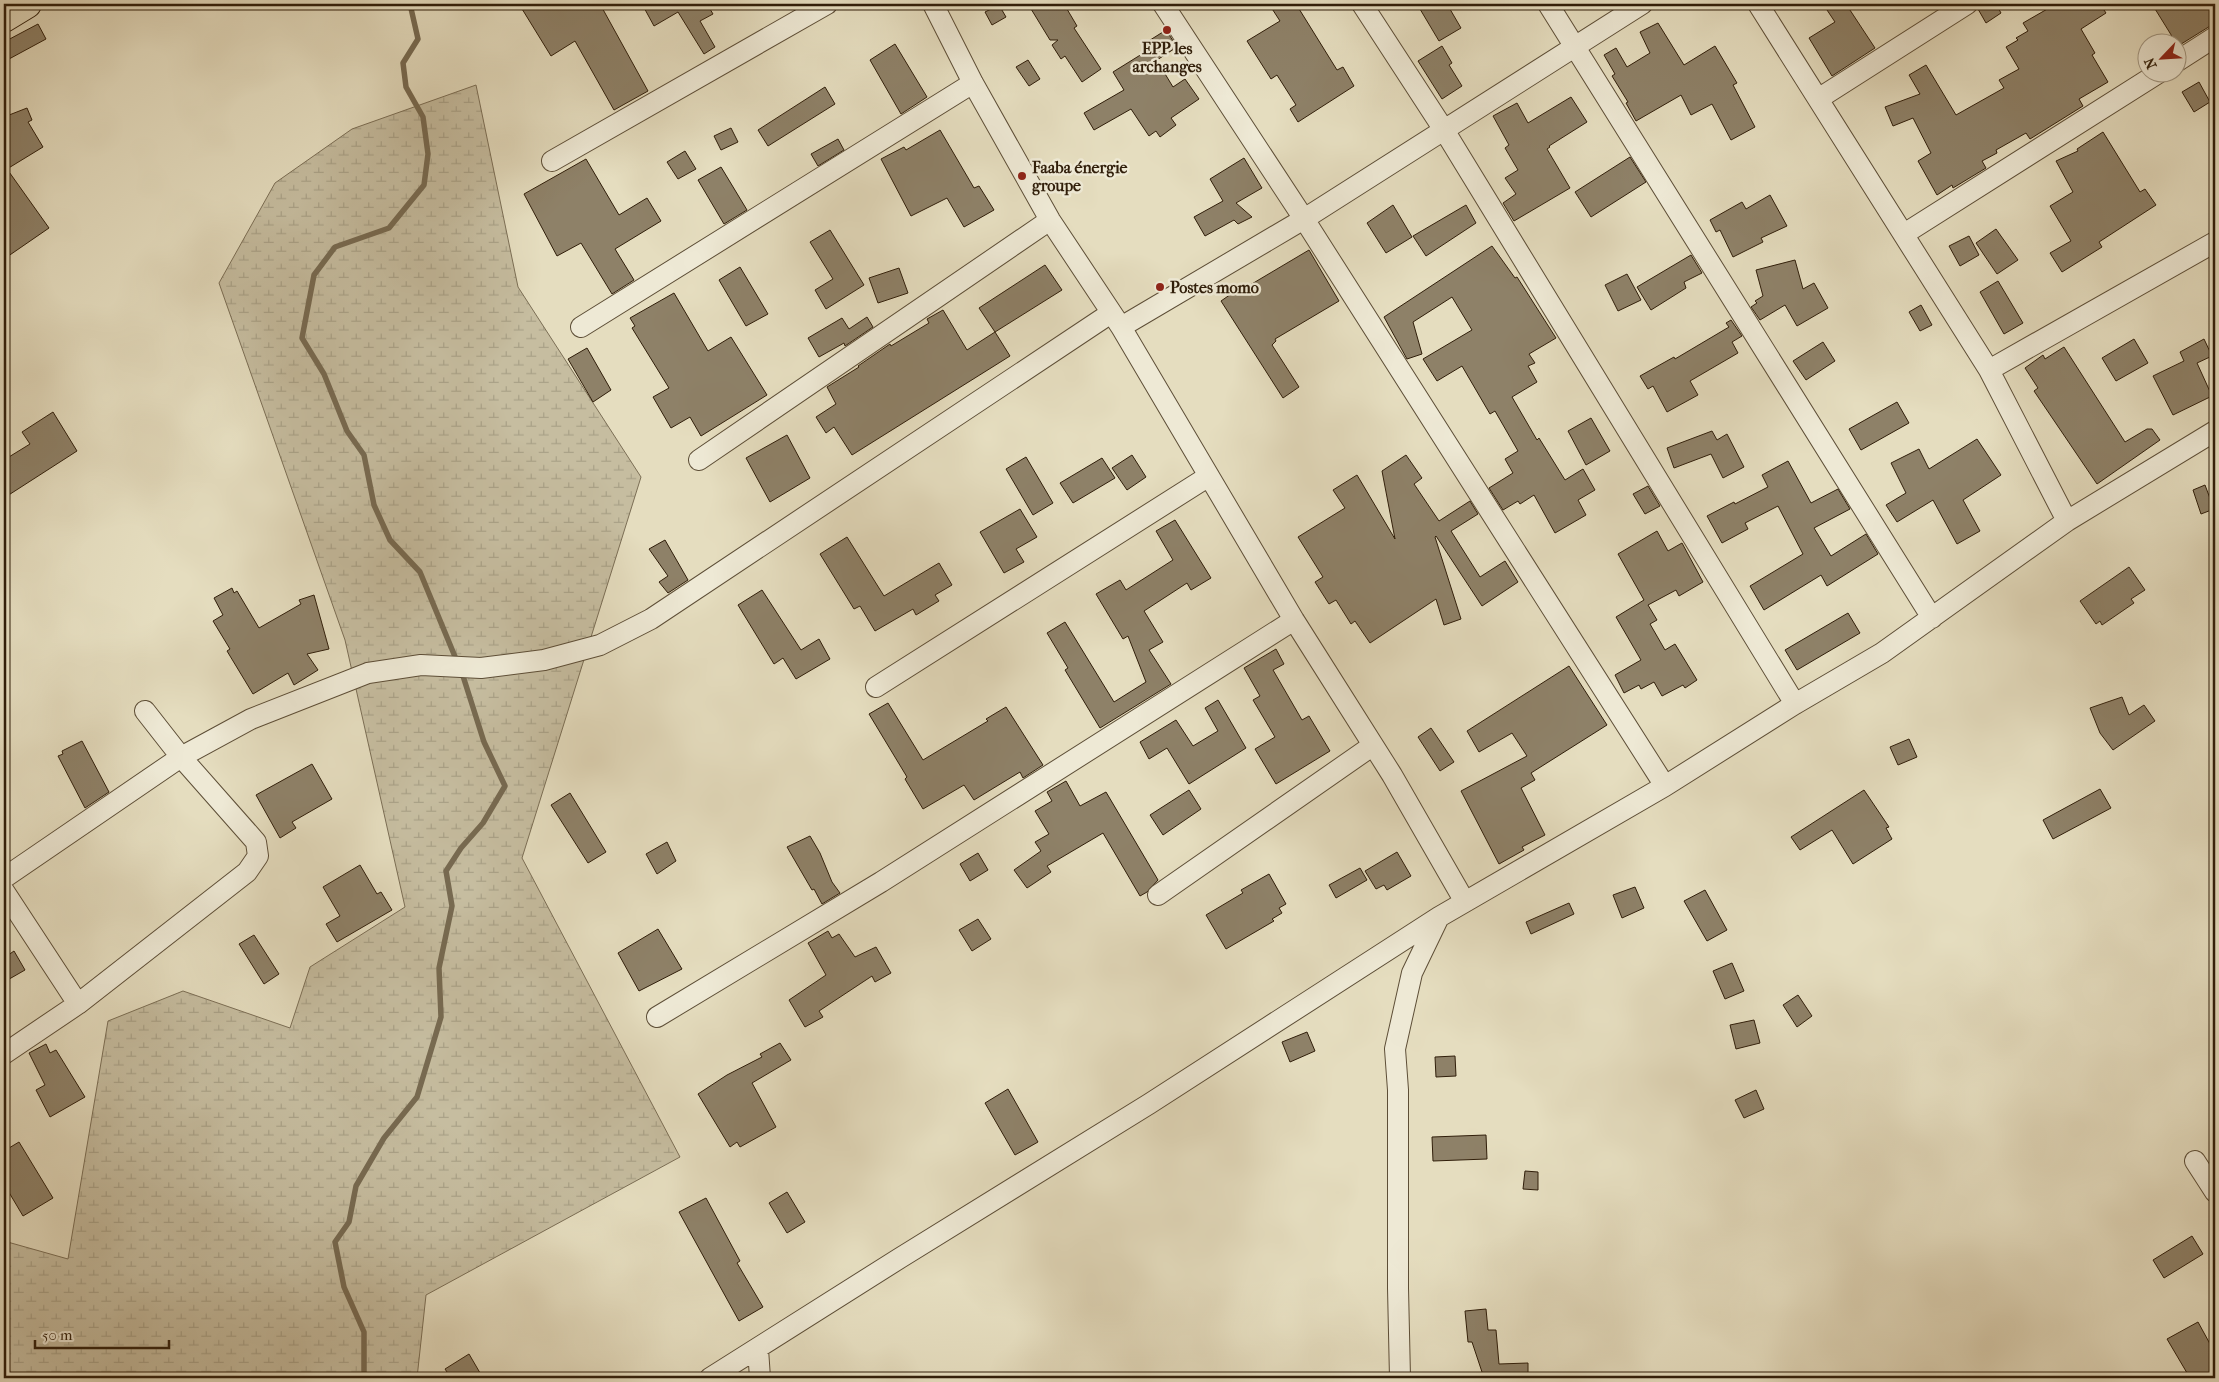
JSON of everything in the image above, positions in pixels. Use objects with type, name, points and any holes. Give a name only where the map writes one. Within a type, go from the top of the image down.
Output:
[{"type":"main road","points":[[4,18],[27,4]]},
{"type":"street","points":[[552,160],[827,4]]},
{"type":"street","points":[[933,4],[973,82],[1050,220],[1116,320],[1294,620],[1372,746],[1392,774],[1465,902]]},
{"type":"street","points":[[1163,4],[1304,219],[1665,786]]},
{"type":"street","points":[[1362,4],[1444,130],[1796,704]]},
{"type":"street","points":[[1548,4],[1932,618]]},
{"type":"street","points":[[4,878],[181,758],[251,720],[368,674],[421,665],[481,668],[544,660],[600,645],[651,618],[1116,320],[1304,219],[1642,4]]},
{"type":"street","points":[[1758,4],[1989,370],[2067,521]]},
{"type":"street","points":[[1818,98],[1967,4]]},
{"type":"street","points":[[2186,56],[2215,37]]},
{"type":"street","points":[[581,326],[973,82]]},
{"type":"street","points":[[1904,234],[2144,82]]},
{"type":"street","points":[[699,460],[1050,220]]},
{"type":"street","points":[[1989,370],[2215,242]]},
{"type":"street","points":[[710,1378],[907,1253],[1149,1104],[1440,917],[1665,786],[1882,653],[2067,521],[2215,431]]},
{"type":"street","points":[[876,687],[1208,476]]},
{"type":"street","points":[[657,1017],[881,882],[1294,620]]},
{"type":"street","points":[[4,1054],[78,1004],[247,872],[258,856],[256,842],[181,758],[146,711]]},
{"type":"street","points":[[1158,895],[1372,746]]},
{"type":"street","points":[[4,891],[78,1004]]},
{"type":"street","points":[[1400,1378],[1398,1090],[1395,1049],[1412,973],[1440,917]]},
{"type":"street","points":[[2195,1161],[2215,1192]]},
{"type":"street","points":[[758,1349],[760,1378]]},
{"type":"green space","points":[[476,85],[518,287],[641,477],[522,858],[680,1157],[426,1295],[417,1378],[4,1378],[4,1241],[68,1259],[108,1021],[183,991],[290,1028],[310,967],[405,907],[345,640],[219,283],[275,183],[352,129]]},
{"type":"building","points":[[519,4],[600,4],[648,91],[614,110],[575,41],[551,56]]},
{"type":"building","points":[[642,4],[707,4],[713,14],[700,21],[715,47],[704,54],[678,12],[654,26]]},
{"type":"building","points":[[1028,4],[1064,4],[1077,26],[1074,28],[1101,69],[1082,82],[1065,56],[1061,59],[1052,45],[1058,40],[1050,40]]},
{"type":"building","points":[[1269,4],[1296,4],[1337,70],[1343,67],[1354,86],[1298,122],[1290,109],[1296,105],[1277,75],[1271,79],[1247,41],[1280,21]]},
{"type":"building","points":[[1417,4],[1447,4],[1461,28],[1439,41]]},
{"type":"building","points":[[1823,4],[1846,4],[1875,48],[1832,76],[1809,38],[1835,22]]},
{"type":"building","points":[[1979,4],[1996,4],[2001,13],[1986,23],[1978,9]]},
{"type":"building","points":[[2056,4],[2100,4],[2106,13],[2081,29],[2095,53],[2092,55],[2108,82],[2079,99],[2083,106],[2030,139],[2026,133],[1996,150],[1997,153],[1982,161],[1986,168],[1953,188],[1952,185],[1937,195],[1918,161],[1931,153],[1913,118],[1893,126],[1885,107],[1920,94],[1909,75],[1926,65],[1956,115],[2004,88],[1999,80],[2019,69],[2006,47],[2028,31],[2023,23]]},
{"type":"building","points":[[2152,4],[2215,4],[2215,23],[2186,41],[2186,32],[2169,32]]},
{"type":"building","points":[[999,5],[1006,17],[992,25],[985,12]]},
{"type":"building","points":[[1658,23],[1684,65],[1715,46],[1737,83],[1733,85],[1755,127],[1731,140],[1712,104],[1691,115],[1681,95],[1636,121],[1626,103],[1628,102],[1612,76],[1615,74],[1604,55],[1616,48],[1627,67],[1650,53],[1640,32]]},
{"type":"building","points":[[38,24],[46,39],[9,59],[4,50],[4,42]]},
{"type":"building","points":[[1166,30],[1177,47],[1157,60],[1147,42]]},
{"type":"building","points":[[895,44],[927,97],[901,114],[870,60]]},
{"type":"building","points":[[1442,46],[1452,63],[1449,65],[1462,86],[1442,99],[1418,61]]},
{"type":"building","points":[[1150,49],[1173,87],[1185,79],[1199,99],[1171,118],[1176,125],[1160,137],[1156,131],[1149,136],[1131,109],[1094,130],[1084,113],[1124,90],[1113,72]]},
{"type":"building","points":[[1028,60],[1040,79],[1029,86],[1016,67]]},
{"type":"building","points":[[2199,82],[2210,102],[2194,112],[2182,92]]},
{"type":"building","points":[[825,87],[835,104],[768,146],[758,130]]},
{"type":"building","points":[[1571,97],[1587,122],[1547,149],[1570,188],[1514,221],[1503,203],[1516,194],[1505,178],[1518,170],[1505,148],[1509,145],[1493,116],[1517,103],[1528,123]]},
{"type":"building","points":[[27,108],[32,120],[28,122],[43,147],[7,169],[49,228],[4,259],[4,117]]},
{"type":"building","points":[[731,128],[738,142],[721,150],[714,136]]},
{"type":"building","points":[[940,130],[974,188],[979,186],[994,210],[964,227],[947,198],[911,216],[881,159],[904,147],[906,150]]},
{"type":"building","points":[[2103,132],[2140,192],[2145,189],[2156,205],[2099,242],[2102,247],[2062,272],[2050,253],[2071,241],[2050,206],[2073,192],[2056,161],[2078,151],[2077,149]]},
{"type":"building","points":[[838,139],[844,150],[818,166],[811,154]]},
{"type":"building","points":[[685,151],[696,169],[678,179],[667,162]]},
{"type":"building","points":[[1630,157],[1646,182],[1591,217],[1575,192]]},
{"type":"building","points":[[1244,158],[1262,188],[1236,203],[1252,217],[1238,224],[1234,220],[1205,236],[1194,217],[1223,201],[1210,179]]},
{"type":"building","points":[[586,159],[619,215],[647,198],[661,221],[615,249],[634,280],[612,294],[581,243],[557,256],[524,194]]},
{"type":"building","points":[[721,167],[747,210],[724,224],[698,180]]},
{"type":"building","points":[[1770,195],[1787,226],[1761,238],[1763,242],[1733,257],[1720,230],[1716,232],[1710,220],[1742,202],[1746,209]]},
{"type":"building","points":[[1393,205],[1412,237],[1386,253],[1367,223]]},
{"type":"building","points":[[1466,205],[1476,223],[1426,256],[1413,236]]},
{"type":"building","points":[[1996,229],[2018,260],[1997,274],[1976,243]]},
{"type":"building","points":[[830,230],[864,285],[826,309],[815,290],[833,279],[810,242]]},
{"type":"building","points":[[1969,236],[1979,255],[1960,266],[1949,246]]},
{"type":"building","points":[[1492,246],[1515,278],[1517,277],[1556,338],[1529,354],[1535,363],[1528,366],[1537,382],[1512,397],[1537,440],[1539,438],[1565,480],[1583,469],[1595,490],[1578,500],[1586,515],[1555,533],[1534,495],[1520,504],[1518,501],[1503,510],[1489,488],[1513,473],[1505,459],[1518,451],[1495,411],[1490,414],[1462,366],[1437,381],[1423,359],[1472,330],[1452,297],[1413,322],[1422,354],[1407,359],[1384,317]]},
{"type":"building","points":[[1309,250],[1339,301],[1275,339],[1276,341],[1272,345],[1299,387],[1283,398],[1221,301],[1244,285],[1245,288]]},
{"type":"building","points":[[1691,255],[1702,273],[1684,282],[1686,288],[1651,310],[1637,287]]},
{"type":"building","points":[[1795,260],[1803,289],[1814,283],[1828,308],[1797,326],[1785,305],[1760,320],[1751,307],[1757,303],[1755,301],[1763,296],[1756,270]]},
{"type":"building","points":[[1045,265],[1062,290],[995,332],[979,308]]},
{"type":"building","points":[[740,267],[768,314],[746,326],[719,280]]},
{"type":"building","points":[[899,268],[908,293],[878,303],[869,278]]},
{"type":"building","points":[[1627,274],[1641,300],[1618,311],[1605,285]]},
{"type":"building","points":[[1998,281],[2023,323],[2004,334],[1980,292]]},
{"type":"building","points":[[674,293],[708,351],[731,337],[767,395],[701,436],[690,417],[671,428],[653,397],[669,388],[632,328],[635,326],[630,318]]},
{"type":"building","points":[[1921,305],[1932,325],[1920,331],[1909,312]]},
{"type":"building","points":[[943,310],[967,350],[995,332],[1010,356],[852,455],[834,427],[826,433],[816,417],[836,404],[827,387],[859,367],[890,344],[891,346],[929,323],[927,319]]},
{"type":"building","points":[[867,317],[873,327],[845,346],[844,343],[819,357],[808,338],[842,318],[849,329]]},
{"type":"building","points":[[1731,320],[1742,336],[1732,342],[1738,353],[1690,381],[1698,395],[1667,412],[1653,386],[1648,389],[1640,376],[1674,357],[1675,359],[1729,327],[1726,323]]},
{"type":"building","points":[[2134,339],[2148,363],[2116,381],[2102,358]]},
{"type":"building","points":[[2204,339],[2212,356],[2197,363],[2212,396],[2173,415],[2153,376],[2184,361],[2180,352]]},
{"type":"building","points":[[1823,342],[1835,361],[1806,380],[1793,361]]},
{"type":"building","points":[[2064,347],[2125,442],[2147,429],[2152,429],[2160,440],[2097,484],[2034,391],[2038,388],[2025,368],[2043,355],[2045,359]]},
{"type":"building","points":[[587,348],[611,390],[593,402],[568,359]]},
{"type":"building","points":[[1897,402],[1909,423],[1861,450],[1849,429]]},
{"type":"building","points":[[53,412],[77,451],[4,498],[4,460],[30,444],[22,432]]},
{"type":"building","points":[[1591,418],[1610,451],[1586,465],[1568,431]]},
{"type":"building","points":[[1712,431],[1717,440],[1727,434],[1744,467],[1723,478],[1711,454],[1674,468],[1667,448]]},
{"type":"building","points":[[787,435],[810,478],[770,502],[746,458]]},
{"type":"building","points":[[1977,439],[2001,475],[1963,500],[1980,531],[1957,544],[1933,500],[1897,522],[1886,505],[1906,493],[1891,463],[1919,449],[1929,469]]},
{"type":"building","points":[[1132,455],[1146,477],[1127,490],[1112,468]]},
{"type":"building","points":[[1406,455],[1422,478],[1414,484],[1439,521],[1470,501],[1478,514],[1451,531],[1480,577],[1505,561],[1518,582],[1482,606],[1436,536],[1461,619],[1444,625],[1436,599],[1370,643],[1355,621],[1351,624],[1336,600],[1329,604],[1315,582],[1323,577],[1298,537],[1345,508],[1333,490],[1357,475],[1395,539],[1382,471]]},
{"type":"building","points":[[1026,457],[1053,503],[1033,515],[1006,469]]},
{"type":"building","points":[[1102,458],[1115,478],[1073,503],[1060,483]]},
{"type":"building","points":[[1788,461],[1811,503],[1838,489],[1850,509],[1814,528],[1831,556],[1866,534],[1878,554],[1827,586],[1821,575],[1764,610],[1750,586],[1803,554],[1778,506],[1745,523],[1748,529],[1722,543],[1707,516],[1768,487],[1762,475]]},
{"type":"building","points":[[2205,485],[2214,509],[2201,514],[2193,490]]},
{"type":"building","points":[[1648,486],[1660,506],[1645,514],[1633,494]]},
{"type":"building","points":[[1020,509],[1037,537],[1016,549],[1024,562],[1004,573],[980,532]]},
{"type":"building","points":[[1175,520],[1211,578],[1191,590],[1187,583],[1144,611],[1163,642],[1149,650],[1171,684],[1100,728],[1065,670],[1068,668],[1047,633],[1065,622],[1114,702],[1146,682],[1128,636],[1123,639],[1096,594],[1120,580],[1126,590],[1173,560],[1156,531]]},
{"type":"building","points":[[1657,531],[1668,551],[1682,543],[1703,582],[1679,596],[1676,590],[1648,605],[1657,620],[1650,624],[1665,650],[1675,644],[1697,680],[1685,688],[1683,685],[1662,696],[1654,682],[1641,689],[1639,685],[1624,693],[1615,675],[1641,660],[1616,617],[1644,600],[1618,554]]},
{"type":"building","points":[[847,537],[884,596],[939,563],[952,585],[935,595],[939,601],[916,615],[913,609],[875,631],[860,606],[854,609],[820,554]]},
{"type":"building","points":[[665,540],[688,580],[668,593],[659,582],[668,576],[649,549]]},
{"type":"building","points":[[2129,567],[2145,590],[2131,599],[2134,603],[2102,625],[2100,621],[2096,624],[2080,601]]},
{"type":"building","points":[[232,588],[234,593],[237,591],[259,628],[301,604],[299,600],[314,595],[329,649],[307,654],[318,670],[294,685],[288,673],[253,694],[227,651],[230,649],[213,621],[223,615],[214,598]]},
{"type":"building","points":[[762,590],[801,650],[819,639],[830,659],[796,679],[783,658],[774,664],[738,605]]},
{"type":"building","points":[[1848,613],[1860,633],[1797,670],[1785,650]]},
{"type":"building","points":[[1276,649],[1284,664],[1273,670],[1302,720],[1309,716],[1330,751],[1276,784],[1255,749],[1275,737],[1253,700],[1260,696],[1244,668]]},
{"type":"building","points":[[1569,666],[1607,725],[1531,773],[1535,780],[1521,788],[1545,835],[1522,847],[1524,850],[1499,864],[1461,791],[1527,756],[1512,733],[1479,752],[1467,731]]},
{"type":"building","points":[[2122,697],[2129,715],[2144,705],[2155,721],[2113,750],[2100,733],[2090,708]]},
{"type":"building","points":[[1218,700],[1246,748],[1189,784],[1167,748],[1149,759],[1140,742],[1176,720],[1193,746],[1218,731],[1205,708]]},
{"type":"building","points":[[888,703],[923,760],[988,721],[986,719],[1006,707],[1043,765],[1023,778],[1020,772],[974,800],[964,785],[923,809],[905,779],[907,777],[869,714]]},
{"type":"building","points":[[1431,728],[1454,762],[1440,771],[1418,737]]},
{"type":"building","points":[[1909,739],[1917,757],[1898,765],[1890,747]]},
{"type":"building","points":[[82,741],[109,792],[85,808],[58,756],[63,754],[62,751]]},
{"type":"building","points":[[312,764],[332,799],[292,822],[296,828],[280,838],[256,795]]},
{"type":"building","points":[[1066,781],[1080,806],[1106,792],[1158,880],[1147,892],[1140,896],[1103,833],[1047,866],[1051,872],[1027,888],[1014,870],[1041,851],[1035,842],[1049,834],[1035,811],[1052,801],[1047,792]]},
{"type":"building","points":[[2100,789],[2111,808],[2053,839],[2043,820]]},
{"type":"building","points":[[1189,790],[1201,809],[1163,835],[1150,815]]},
{"type":"building","points":[[1864,790],[1889,827],[1886,828],[1892,839],[1853,864],[1832,830],[1800,850],[1791,837]]},
{"type":"building","points":[[570,793],[606,852],[588,863],[551,805]]},
{"type":"building","points":[[810,836],[820,853],[832,882],[840,893],[822,904],[787,847]]},
{"type":"building","points":[[667,842],[676,861],[657,874],[646,854]]},
{"type":"building","points":[[1397,852],[1411,876],[1387,890],[1384,885],[1376,889],[1365,871]]},
{"type":"building","points":[[978,853],[988,870],[970,881],[960,864]]},
{"type":"building","points":[[360,865],[377,894],[381,892],[392,910],[337,942],[326,924],[340,916],[323,887]]},
{"type":"building","points":[[1360,868],[1367,880],[1336,898],[1329,885]]},
{"type":"building","points":[[1269,874],[1286,904],[1279,908],[1282,913],[1272,919],[1274,921],[1226,949],[1206,915],[1243,893],[1241,890]]},
{"type":"building","points":[[1635,887],[1644,908],[1622,918],[1613,895]]},
{"type":"building","points":[[1705,890],[1727,930],[1707,941],[1684,901]]},
{"type":"building","points":[[1569,903],[1574,914],[1531,934],[1526,922]]},
{"type":"building","points":[[978,919],[991,939],[972,951],[959,930]]},
{"type":"building","points":[[658,929],[682,969],[639,991],[618,953]]},
{"type":"building","points":[[828,931],[832,938],[839,934],[855,957],[876,947],[891,973],[875,982],[872,976],[819,1011],[823,1017],[805,1027],[789,1000],[826,975],[808,943]]},
{"type":"building","points":[[254,935],[279,974],[264,984],[239,944]]},
{"type":"building","points":[[14,951],[25,970],[4,982],[4,958]]},
{"type":"building","points":[[1732,963],[1744,991],[1725,999],[1713,971]]},
{"type":"building","points":[[1798,995],[1812,1016],[1797,1027],[1783,1005]]},
{"type":"building","points":[[1754,1020],[1760,1043],[1736,1049],[1730,1025]]},
{"type":"building","points":[[1307,1032],[1315,1051],[1290,1062],[1282,1042]]},
{"type":"building","points":[[780,1043],[791,1060],[752,1083],[776,1127],[740,1147],[737,1142],[730,1147],[698,1094],[727,1075],[762,1057],[760,1054]]},
{"type":"building","points":[[46,1044],[50,1053],[56,1050],[85,1097],[50,1117],[36,1090],[45,1085],[29,1053]]},
{"type":"building","points":[[1455,1056],[1456,1076],[1436,1077],[1435,1057]]},
{"type":"building","points":[[1008,1089],[1038,1142],[1015,1155],[985,1103]]},
{"type":"building","points":[[1756,1090],[1764,1109],[1744,1118],[1735,1100]]},
{"type":"building","points":[[1486,1135],[1487,1159],[1433,1161],[1432,1137]]},
{"type":"building","points":[[19,1142],[53,1198],[23,1216],[4,1184],[4,1151]]},
{"type":"building","points":[[1525,1171],[1538,1172],[1538,1190],[1523,1189]]},
{"type":"building","points":[[787,1192],[805,1222],[787,1233],[769,1203]]},
{"type":"building","points":[[706,1198],[740,1261],[737,1263],[763,1307],[739,1321],[679,1212]]},
{"type":"building","points":[[2192,1236],[2203,1254],[2164,1278],[2153,1260]]},
{"type":"building","points":[[1486,1309],[1488,1330],[1496,1330],[1499,1364],[1528,1363],[1528,1378],[1484,1378],[1472,1342],[1468,1342],[1465,1311]]},
{"type":"building","points":[[2198,1322],[2215,1353],[2215,1378],[2190,1378],[2167,1339]]},
{"type":"building","points":[[469,1354],[483,1378],[451,1378],[445,1369]]},
{"type":"waterway","points":[[362,1378],[364,1374],[364,1332],[344,1287],[335,1242],[349,1222],[356,1186],[384,1138],[417,1097],[441,1017],[439,968],[452,906],[446,871],[461,848],[483,823],[505,786],[484,742],[463,676],[420,572],[390,540],[374,505],[364,455],[347,431],[324,374],[302,338],[314,275],[335,247],[389,228],[424,185],[428,154],[423,117],[406,87],[403,63],[418,39],[410,4]]},
{"type":"place","name":"EPP les archanges","points":[[1167,30]]},
{"type":"place","name":"Faaba énergie groupe","points":[[1022,176]]},
{"type":"place","name":"Postes momo","points":[[1160,287]]}]
